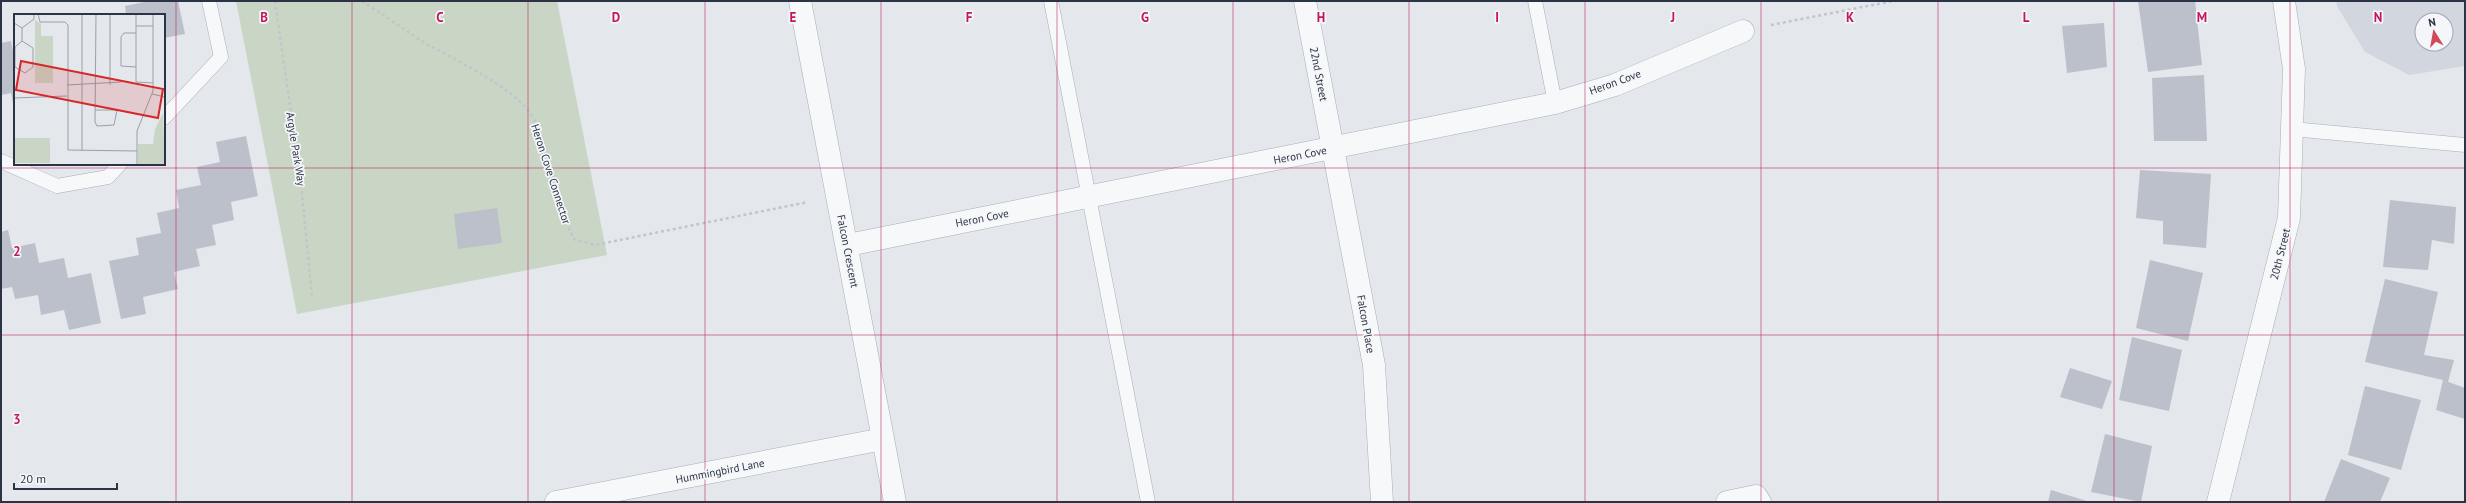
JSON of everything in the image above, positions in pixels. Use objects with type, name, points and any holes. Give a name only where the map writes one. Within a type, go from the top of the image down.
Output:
[{"type":"street","name":"Falcon Crescent","points":[[800,1],[848,245],[895,502]]},
{"type":"street","name":"22nd Street","points":[[1305,1],[1334,148]]},
{"type":"street","name":"20th Street","points":[[2218,502],[2288,218],[2294,69],[2284,1]]},
{"type":"street","name":"Heron Cove","points":[[848,245],[1555,103],[1614,84],[1743,30]]},
{"type":"street","name":"Falcon Place","points":[[1334,148],[1374,365],[1382,502]]},
{"type":"street","name":"Hummingbird Lane","points":[[556,502],[883,439]]},
{"type":"street","points":[[1727,502],[1756,496],[1760,502]]},
{"type":"lane","points":[[165,117],[221,57],[209,1]]},
{"type":"lane","points":[[1051,1],[1148,502]]},
{"type":"lane","points":[[1535,1],[1555,103]]},
{"type":"lane","points":[[2292,129],[2465,145]]},
{"type":"lane","points":[[1,161],[57,186],[108,176],[119,165]]},
{"type":"path","name":"Argyle Park Way","points":[[275,1],[301,182],[312,297]]},
{"type":"path","name":"Heron Cove Connector","points":[[362,1],[420,39],[510,93],[533,118],[543,144],[563,218],[574,239],[595,245],[838,196]]},
{"type":"path","points":[[1743,30],[1893,1]]},
{"type":"shaded area","points":[[2336,1],[2465,1],[2465,66],[2409,75],[2365,52],[2337,6]]},
{"type":"green space","points":[[236,1],[557,1],[607,255],[297,314]]},
{"type":"building","points":[[149,1],[178,1],[185,34],[165,38],[165,14],[126,14],[125,6]]},
{"type":"building","points":[[2138,1],[2195,1],[2202,65],[2148,72]]},
{"type":"building","points":[[2104,23],[2107,67],[2067,73],[2062,26]]},
{"type":"building","points":[[11,41],[14,56],[14,108],[11,93],[1,95],[1,43]]},
{"type":"building","points":[[2204,75],[2207,141],[2154,141],[2152,78]]},
{"type":"building","points":[[246,136],[258,196],[231,202],[234,220],[212,225],[216,245],[196,249],[200,266],[174,272],[178,289],[143,297],[146,314],[121,319],[109,261],[139,255],[136,238],[161,233],[157,213],[179,208],[176,190],[201,185],[197,167],[220,162],[216,142]]},
{"type":"building","points":[[2140,170],[2211,174],[2206,248],[2163,244],[2163,221],[2136,218]]},
{"type":"building","points":[[2390,200],[2456,207],[2454,244],[2432,240],[2428,270],[2383,267]]},
{"type":"building","points":[[497,208],[502,243],[458,249],[454,214]]},
{"type":"building","points":[[8,230],[12,248],[35,243],[39,263],[64,258],[68,278],[91,273],[101,323],[69,330],[64,310],[41,315],[38,295],[15,299],[12,287],[1,289],[1,232]]},
{"type":"building","points":[[2150,260],[2203,273],[2188,341],[2136,328]]},
{"type":"building","points":[[2385,279],[2438,292],[2424,355],[2454,360],[2448,382],[2465,388],[2465,419],[2436,410],[2443,380],[2365,362]]},
{"type":"building","points":[[2132,337],[2182,350],[2169,411],[2119,400]]},
{"type":"building","points":[[2070,368],[2112,381],[2102,409],[2060,397]]},
{"type":"building","points":[[2365,386],[2421,400],[2401,470],[2348,455]]},
{"type":"building","points":[[2105,434],[2152,446],[2141,502],[2091,492]]},
{"type":"building","points":[[2341,459],[2390,478],[2380,502],[2324,502]]},
{"type":"building","points":[[2051,490],[2090,502],[2048,502]]}]
